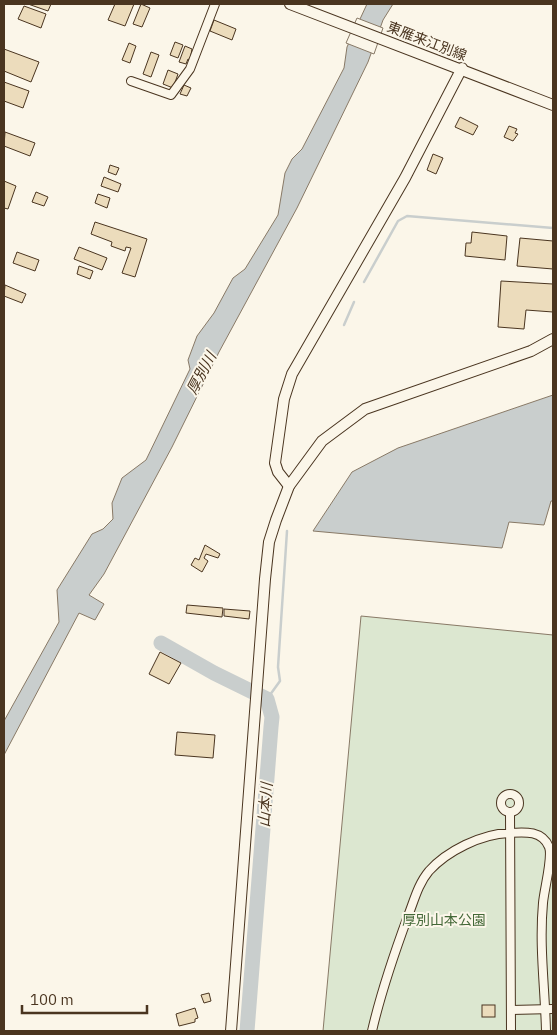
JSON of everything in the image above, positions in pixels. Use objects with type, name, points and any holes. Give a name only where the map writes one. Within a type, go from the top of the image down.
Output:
[{"type":"street","points":[[131,82],[171,94],[190,69],[215,4]]},
{"type":"street","name":"東雁来江別線","points":[[290,4],[462,68],[553,105]]},
{"type":"street","points":[[290,486],[278,472],[275,463],[284,399],[292,374],[405,178],[462,68]]},
{"type":"street","points":[[231,1031],[269,542],[290,486],[322,441],[365,409],[531,351],[553,339]]},
{"type":"street","points":[[510,812],[511,1031]]},
{"type":"street","points":[[372,1031],[390,964],[422,881],[446,855],[488,838],[510,833],[535,834],[543,838],[550,852],[542,920],[542,979],[549,1009],[546,1031]]},
{"type":"street","points":[[511,1010],[549,1009]]},
{"type":"green space","name":"厚別山本公園","points":[[361,616],[553,635],[553,1031],[323,1031]]},
{"type":"water","name":"厚別川","points":[[367,4],[393,4],[383,20],[368,62],[297,208],[219,352],[172,447],[104,574],[89,595],[104,604],[95,620],[79,613],[4,755],[4,721],[59,622],[57,590],[92,534],[103,529],[113,519],[112,503],[122,478],[146,460],[190,369],[188,360],[197,336],[214,313],[233,278],[245,269],[278,215],[285,173],[292,159],[302,149],[344,68],[347,47]]},
{"type":"water","points":[[553,395],[553,501],[551,501],[544,525],[509,522],[502,548],[313,531],[352,472],[398,448]]},
{"type":"pier","points":[[357,18],[383,28],[374,54],[346,43]]},
{"type":"building","points":[[28,4],[51,4],[48,11]]},
{"type":"building","points":[[115,4],[134,4],[125,26],[108,20]]},
{"type":"building","points":[[141,4],[150,8],[142,27],[133,24]]},
{"type":"building","points":[[24,6],[46,14],[41,28],[18,19]]},
{"type":"building","points":[[214,20],[236,29],[232,40],[210,31]]},
{"type":"building","points":[[175,42],[183,45],[178,58],[170,55]]},
{"type":"building","points":[[129,43],[136,46],[130,63],[122,60]]},
{"type":"building","points":[[185,46],[192,49],[190,60],[188,59],[186,64],[179,62]]},
{"type":"building","points":[[4,49],[39,62],[31,82],[4,71]]},
{"type":"building","points":[[151,52],[159,55],[151,77],[143,74]]},
{"type":"building","points":[[168,70],[178,74],[173,88],[163,84]]},
{"type":"building","points":[[4,82],[29,91],[23,108],[4,101]]},
{"type":"building","points":[[184,85],[191,88],[187,96],[180,94]]},
{"type":"building","points":[[460,117],[478,126],[473,135],[455,127]]},
{"type":"building","points":[[509,126],[517,129],[515,133],[518,134],[513,141],[504,137]]},
{"type":"building","points":[[5,132],[35,143],[30,156],[4,146]]},
{"type":"building","points":[[433,154],[443,158],[436,174],[427,170]]},
{"type":"building","points":[[110,165],[119,168],[116,175],[108,172]]},
{"type":"building","points":[[104,177],[121,184],[118,192],[101,186]]},
{"type":"building","points":[[4,181],[16,186],[8,209],[4,208]]},
{"type":"building","points":[[36,192],[48,197],[44,206],[32,202]]},
{"type":"building","points":[[98,194],[110,198],[107,208],[95,203]]},
{"type":"building","points":[[95,222],[147,239],[135,277],[122,273],[131,248],[126,247],[125,251],[111,246],[112,242],[91,234]]},
{"type":"building","points":[[472,232],[507,236],[505,260],[465,256],[466,243],[471,243]]},
{"type":"building","points":[[520,238],[553,241],[553,269],[517,266]]},
{"type":"building","points":[[79,247],[107,258],[102,270],[74,259]]},
{"type":"building","points":[[17,252],[39,260],[35,271],[13,263]]},
{"type":"building","points":[[79,266],[93,271],[90,279],[77,274]]},
{"type":"building","points":[[501,281],[553,284],[553,312],[526,310],[524,329],[498,327]]},
{"type":"building","points":[[5,285],[26,294],[22,303],[4,296]]},
{"type":"building","points":[[205,545],[220,554],[218,558],[206,554],[204,558],[208,561],[202,572],[191,565],[195,558],[199,560]]},
{"type":"building","points":[[187,605],[223,608],[222,617],[186,613]]},
{"type":"building","points":[[224,609],[250,611],[249,619],[224,616]]},
{"type":"building","points":[[160,652],[181,663],[169,684],[149,674]]},
{"type":"building","points":[[177,732],[215,735],[213,758],[175,755]]},
{"type":"building","points":[[209,993],[211,1001],[204,1003],[201,995]]},
{"type":"building","points":[[482,1005],[495,1005],[495,1017],[482,1017]]},
{"type":"building","points":[[195,1008],[198,1018],[195,1019],[195,1022],[179,1026],[176,1014]]},
{"type":"waterway","points":[[364,282],[398,221],[407,216],[553,228]]},
{"type":"waterway","points":[[344,325],[354,302]]},
{"type":"waterway","points":[[267,699],[280,681],[278,667],[287,531]]},
{"type":"waterway","name":"山本川","points":[[161,643],[214,673],[267,699],[272,717],[247,1031]]}]
